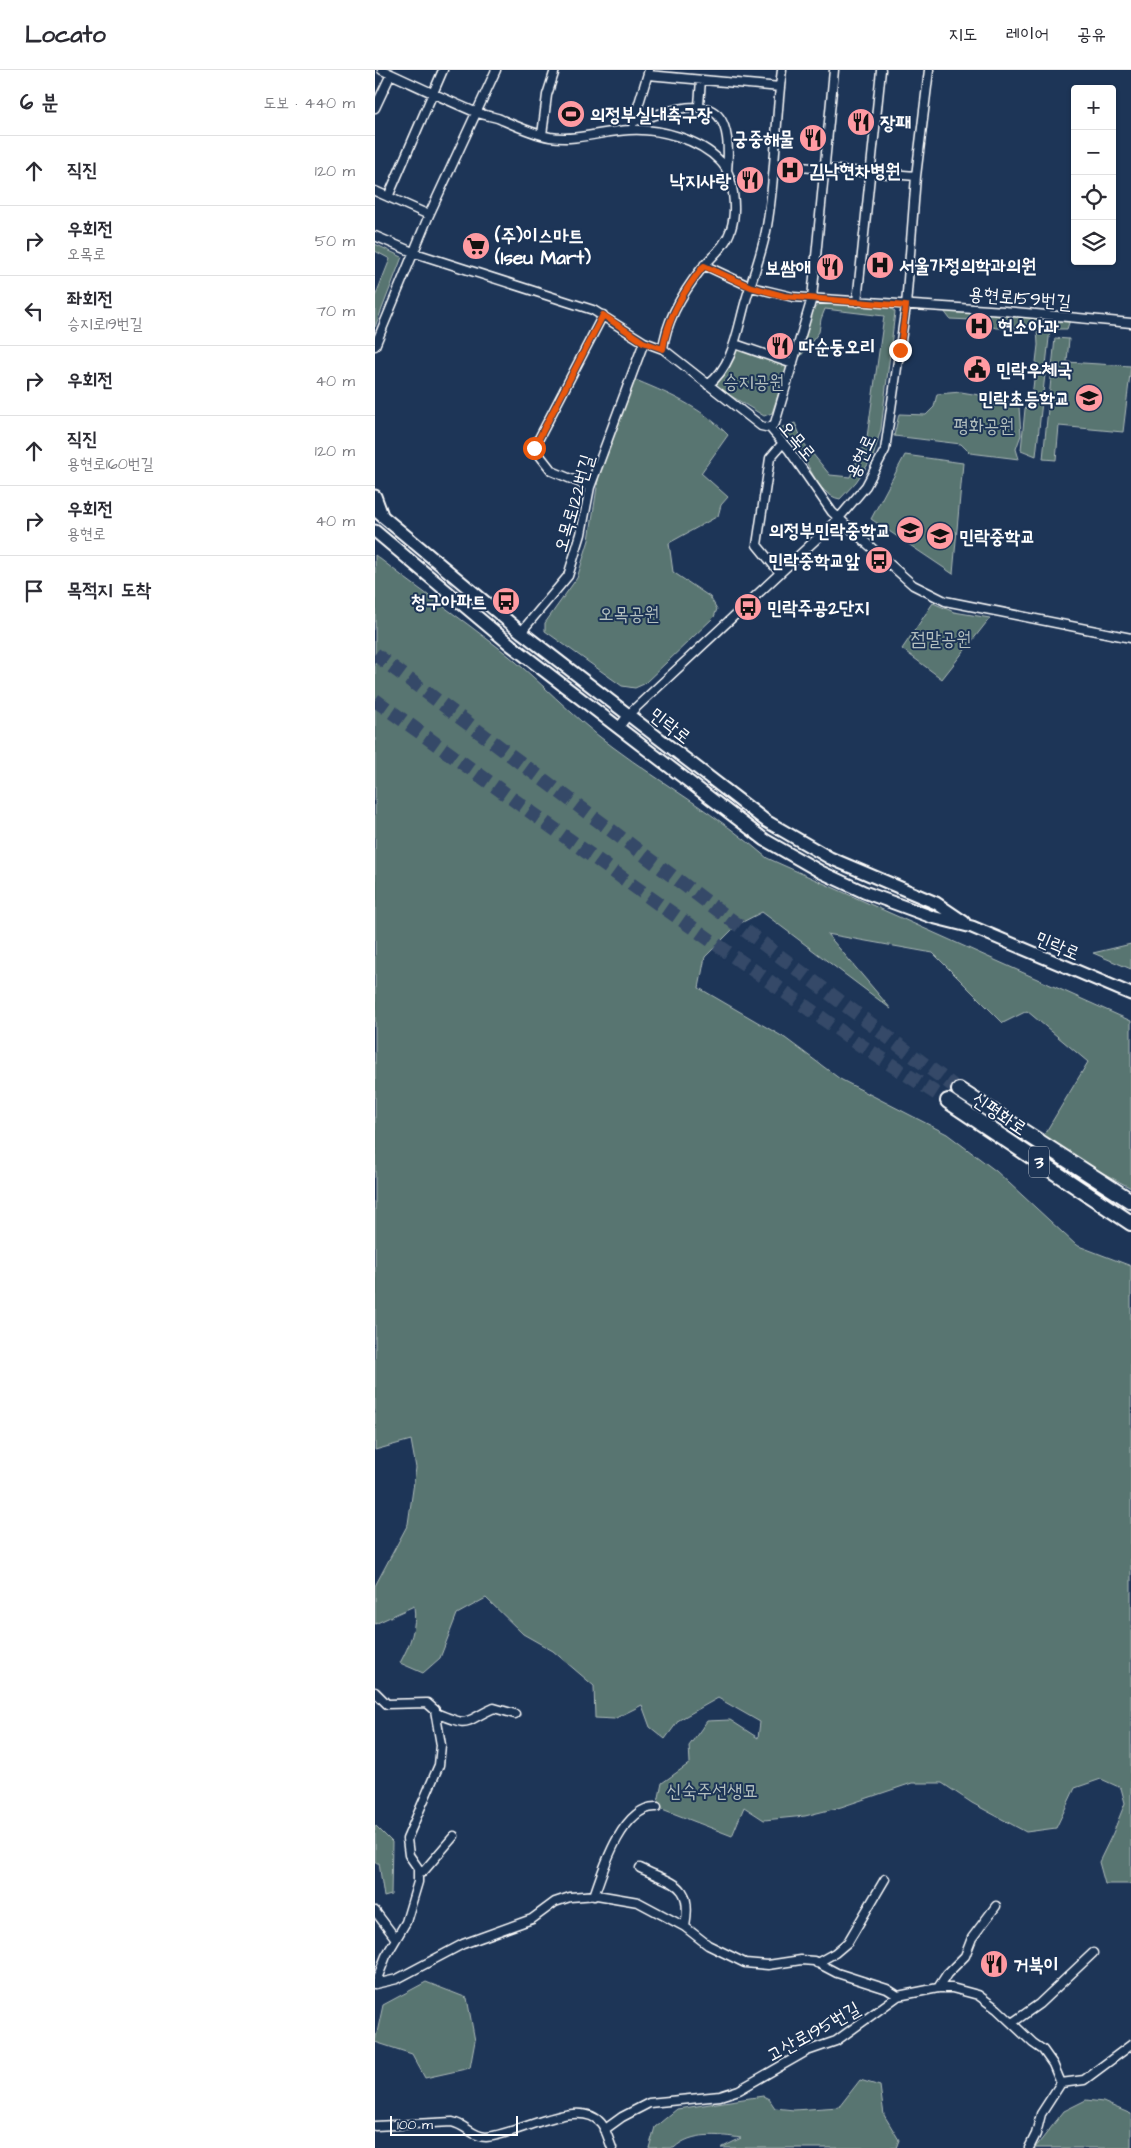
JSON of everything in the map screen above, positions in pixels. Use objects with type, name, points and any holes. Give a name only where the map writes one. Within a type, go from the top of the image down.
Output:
[{"type":"highway","name":"신평화로","points":[[959,1090],[1131,1201]]},
{"type":"highway","name":"신평화로","points":[[948,1101],[1131,1223]]},
{"type":"main road","points":[[375,496],[385,518]]},
{"type":"main road","name":"민락로","points":[[375,510],[521,632],[786,834],[830,858],[936,902],[972,927]]},
{"type":"main road","name":"민락로","points":[[375,531],[505,640],[765,840],[821,872],[863,892],[933,917],[972,927],[1131,994]]},
{"type":"street","points":[[382,70],[477,113],[550,137],[592,137],[629,130],[679,137],[721,161],[727,171]]},
{"type":"street","points":[[388,196],[443,70]]},
{"type":"street","points":[[375,346],[429,215],[497,70]]},
{"type":"street","points":[[542,135],[547,95],[555,70]]},
{"type":"street","points":[[708,385],[716,379],[735,344],[743,308],[751,287],[767,226],[782,70]]},
{"type":"street","points":[[770,428],[775,423],[812,298],[834,70]]},
{"type":"street","points":[[857,302],[881,70]]},
{"type":"street","name":"용현로","points":[[619,727],[629,714],[839,518],[866,486],[885,450],[906,306],[916,176],[929,70]]},
{"type":"street","points":[[629,130],[649,72],[701,80],[780,87]]},
{"type":"street","points":[[375,108],[391,74]]},
{"type":"street","points":[[699,105],[701,80]]},
{"type":"street","points":[[633,122],[699,105],[714,110],[723,123],[727,142],[727,171],[734,197],[731,229],[719,251],[704,266],[679,304],[665,334],[663,349]]},
{"type":"street","points":[[774,165],[916,176]]},
{"type":"street","points":[[375,191],[429,215]]},
{"type":"street","name":"오목로","points":[[375,236],[415,252],[562,298],[603,315],[643,342],[663,349],[761,426],[770,428],[789,450],[826,505],[913,585],[945,601],[1131,638]]},
{"type":"street","name":"용현로159번길","points":[[704,266],[751,287],[784,296],[906,306],[1004,311],[1131,323]]},
{"type":"street","points":[[590,488],[552,471],[534,448],[603,315]]},
{"type":"street","name":"오목로122번길","points":[[521,632],[568,576],[581,534],[590,488],[643,342]]},
{"type":"street","points":[[735,344],[793,364]]},
{"type":"street","points":[[780,573],[757,545],[770,458],[782,444]]},
{"type":"street","points":[[375,1692],[387,1704],[398,1706],[427,1703],[436,1714],[441,1745],[439,1765],[407,1839],[409,1855],[418,1868],[414,1902],[375,1984]]},
{"type":"street","points":[[436,1714],[468,1723],[494,1708],[515,1714]]},
{"type":"street","points":[[594,1896],[605,1863],[625,1826],[637,1812],[647,1806],[657,1807]]},
{"type":"street","points":[[418,1873],[423,1872],[454,1836]]},
{"type":"street","points":[[640,1868],[679,1887],[687,1897],[688,1910],[685,1927]]},
{"type":"street","points":[[817,1963],[835,1953],[848,1942],[885,1879]]},
{"type":"street","points":[[375,1984],[397,1979],[463,1944],[532,1919],[555,1902],[570,1897],[594,1896],[638,1902],[685,1927],[708,1945],[745,1963],[768,1965],[801,1960],[817,1963],[837,1974],[887,1990],[898,1996]]},
{"type":"street","points":[[938,1988],[947,1974],[965,1956],[972,1938],[996,1906]]},
{"type":"street","points":[[375,1911],[396,1939]]},
{"type":"street","points":[[1013,2023],[1039,2004],[1093,1953]]},
{"type":"street","name":"고산로195번길","points":[[604,2130],[622,2116],[649,2104],[667,2100],[721,2096],[739,2090],[807,2051],[836,2041],[898,1996],[938,1988],[952,1988],[977,1995],[1013,2023],[1043,2050],[1057,2071],[1061,2083]]},
{"type":"street","points":[[1029,2148],[1036,2134],[1041,2114],[1061,2083],[1084,2080],[1131,2045]]},
{"type":"street","points":[[375,2126],[452,2122],[464,2125],[473,2134],[485,2137],[511,2132],[560,2116],[577,2113],[592,2117],[601,2123],[612,2148]]},
{"type":"green space","name":"의정부실내축구장","points":[[565,107],[578,107],[578,122],[565,122]]},
{"type":"green space","points":[[375,244],[402,257],[375,327],[375,297],[390,259],[375,251]]},
{"type":"green space","points":[[821,301],[889,307],[895,312],[881,429],[873,457],[856,482],[840,499],[825,491],[819,484],[799,449],[780,428],[795,423],[803,442],[830,475],[850,477],[867,437],[884,316],[825,309],[819,332],[800,357],[813,310]]},
{"type":"green space","points":[[944,311],[1070,320],[1067,329],[1050,329],[1036,456],[1021,450],[1025,409],[1033,388],[1038,345],[1037,328],[996,328],[971,320],[950,319]]},
{"type":"green space","points":[[1055,338],[1069,339],[1067,362],[1131,366],[1123,432],[1059,426],[1056,460],[1043,459]]},
{"type":"green space","name":"승지공원","points":[[737,349],[788,365],[772,413],[764,416],[715,386]]},
{"type":"green space","name":"오목공원","points":[[631,378],[683,401],[706,416],[728,435],[701,473],[728,497],[721,505],[718,516],[669,543],[673,572],[710,597],[717,609],[714,617],[644,684],[635,688],[622,686],[545,631],[545,623],[577,578],[589,540],[599,474]]},
{"type":"green space","name":"평화공원","points":[[961,392],[997,398],[1019,407],[1021,435],[1016,449],[1019,459],[970,453],[961,444],[894,436],[899,414],[926,415],[934,407],[937,394]]},
{"type":"green space","points":[[905,455],[963,463],[953,574],[871,519]]},
{"type":"green space","name":"신숙주선생묘","points":[[375,555],[499,648],[598,735],[632,761],[711,814],[767,858],[1131,1021],[1131,1188],[1041,1140],[1088,1062],[1027,1011],[1003,1023],[933,953],[827,934],[891,1009],[762,912],[737,925],[705,957],[699,988],[785,1038],[840,1079],[947,1134],[996,1171],[1076,1245],[1131,1266],[1131,1884],[1105,1884],[1099,1862],[1125,1803],[1121,1788],[1101,1779],[1075,1788],[1056,1828],[1026,1832],[972,1803],[942,1783],[912,1783],[841,1807],[805,1816],[764,1820],[744,1807],[732,1836],[657,1807],[662,1783],[690,1763],[689,1746],[707,1721],[730,1720],[758,1738],[760,1722],[718,1698],[679,1720],[665,1739],[650,1727],[642,1705],[614,1719],[595,1718],[594,1686],[553,1651],[523,1634],[486,1598],[457,1614],[440,1658],[423,1673],[400,1663],[412,1636],[415,1614],[414,1606],[375,1624],[375,1586],[408,1524],[416,1468],[411,1440],[375,1450]]},
{"type":"green space","name":"점말공원","points":[[933,603],[954,612],[990,618],[942,679],[902,649]]},
{"type":"green space","points":[[1131,944],[1131,969],[1093,953]]},
{"type":"green space","points":[[375,1825],[392,1842],[391,1895],[384,1897],[379,1863],[375,1863]]},
{"type":"green space","points":[[426,1982],[467,1998],[475,2041],[470,2068],[425,2078],[412,2054],[375,2042],[383,2005]]},
{"type":"green space","points":[[860,2080],[880,2086],[884,2115],[899,2140],[896,2148],[721,2148],[741,2138],[715,2135],[689,2139],[674,2148],[649,2148],[655,2127],[677,2109],[763,2096],[769,2099],[775,2108],[794,2110],[839,2107]]},
{"type":"green space","points":[[1086,2100],[1103,2102],[1131,2114],[1131,2148],[1035,2148],[1064,2111]]},
{"type":"tunnel","points":[[375,654],[959,1090]]},
{"type":"tunnel","points":[[375,700],[656,902],[859,1044],[948,1101]]},
{"type":"place","name":"의정부실내축구장","points":[[571,114]]},
{"type":"place","name":"장패","points":[[861,122]]},
{"type":"place","name":"궁중해물","points":[[813,138]]},
{"type":"place","name":"김낙현차병원","points":[[790,170]]},
{"type":"place","name":"낙지사랑","points":[[750,180]]},
{"type":"place","name":"(주)이스마트 (Iseu Mart)","points":[[476,246]]},
{"type":"place","name":"서울가정의학과의원","points":[[880,265]]},
{"type":"place","name":"보쌈애","points":[[830,267]]},
{"type":"place","name":"현소아과","points":[[979,326]]},
{"type":"place","name":"따순둥오리","points":[[780,346]]},
{"type":"place","name":"민락우체국","points":[[977,369]]},
{"type":"place","name":"민락초등학교","points":[[1089,398]]},
{"type":"place","name":"의정부민락중학교","points":[[910,530]]},
{"type":"place","name":"민락중학교","points":[[940,536]]},
{"type":"place","name":"민락중학교앞","points":[[879,560]]},
{"type":"place","name":"청구아파트","points":[[506,601]]},
{"type":"place","name":"민락주공2단지","points":[[748,607]]},
{"type":"place","name":"거북이","points":[[994,1964]]},
{"type":"route","points":[[534,448],[603,315],[643,342],[663,349],[665,334],[679,304],[691,283],[704,266],[751,287],[784,296],[906,306],[900,350]]}]
